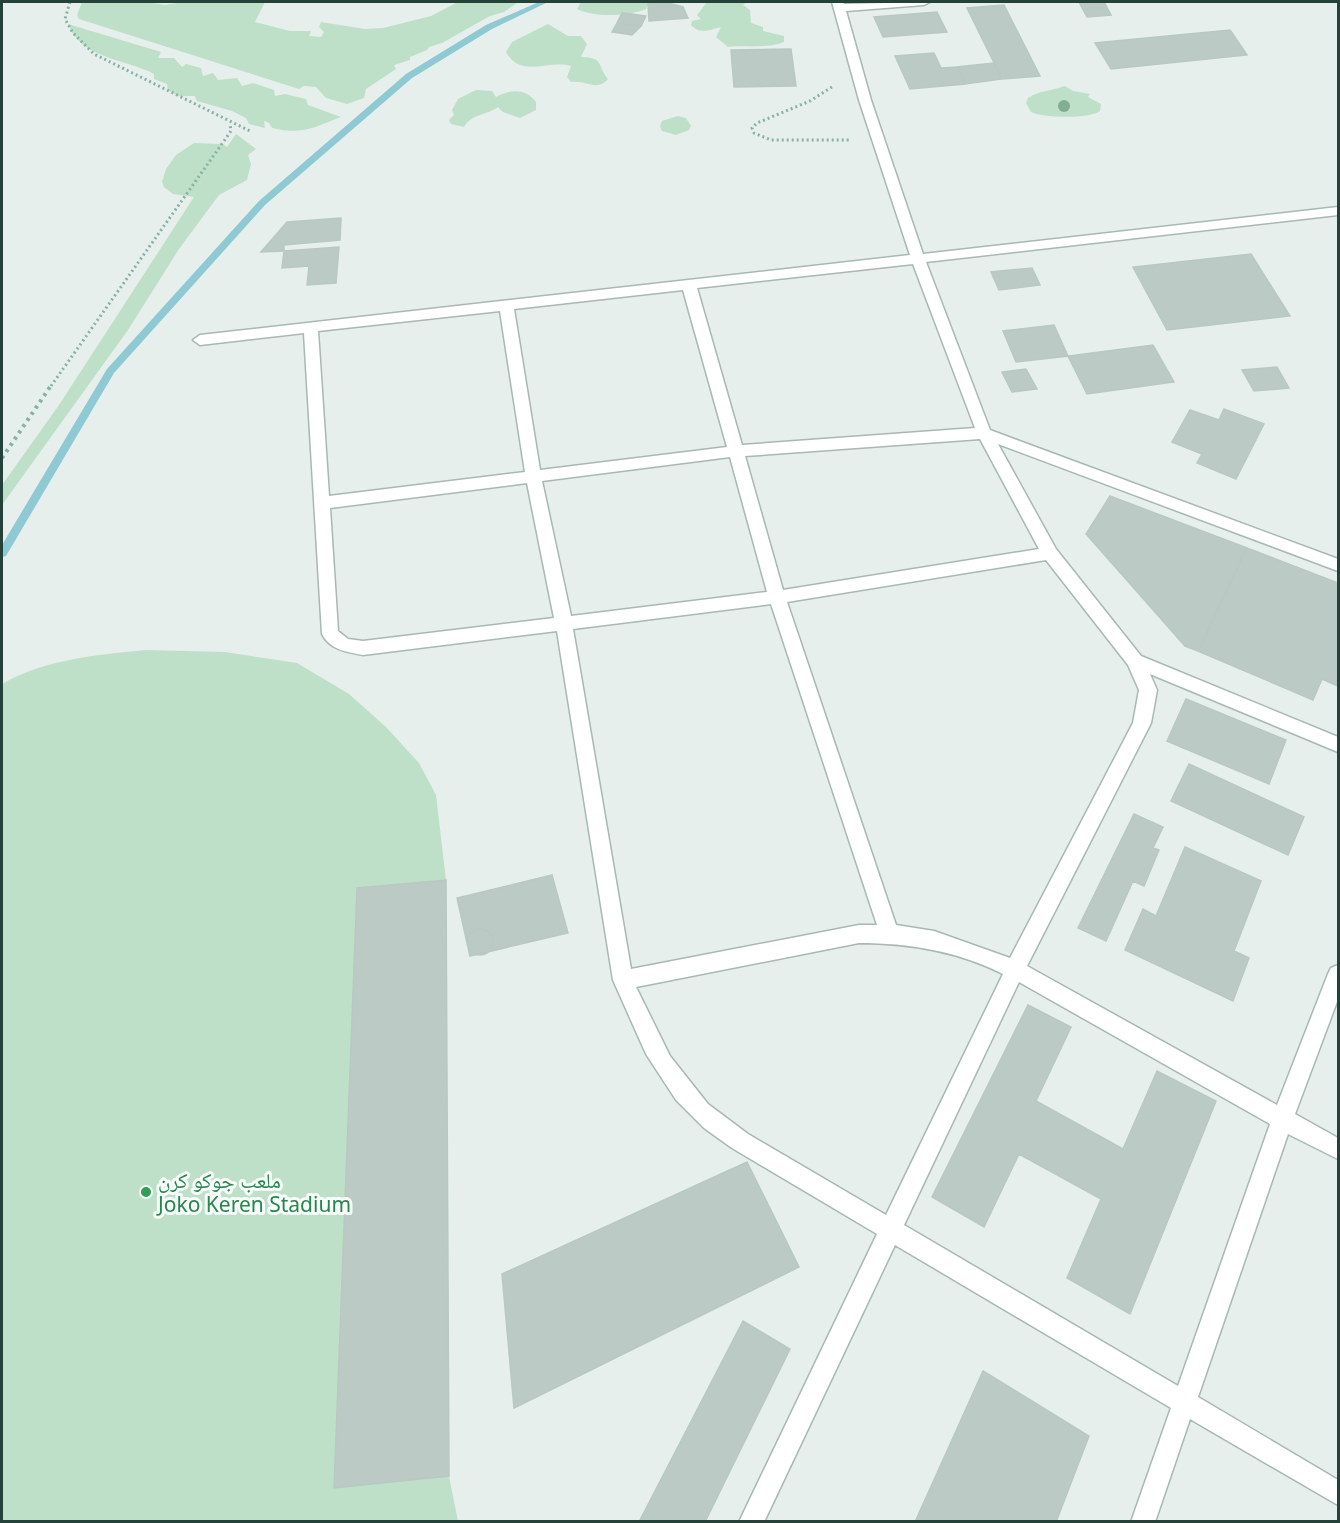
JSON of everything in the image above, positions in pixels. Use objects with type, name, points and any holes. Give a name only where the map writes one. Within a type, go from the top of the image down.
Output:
[{"type":"street","points":[[752,1521],[1015,969],[1143,723],[1148,690],[1135,661],[1050,553],[984,433],[918,260],[883,155],[839,5],[924,2]]},
{"type":"street","points":[[200,339],[1338,211]]},
{"type":"street","points":[[689,285],[777,597],[889,932]]},
{"type":"street","points":[[506,306],[533,476],[564,624],[623,980],[641,1024],[663,1066],[698,1108],[740,1141],[889,1231],[1185,1401],[1338,1493]]},
{"type":"street","points":[[311,327],[330,634],[344,645],[363,648],[777,597],[1050,553]]},
{"type":"street","points":[[322,503],[735,451],[984,433],[1338,565]]},
{"type":"street","points":[[1135,661],[1338,745]]},
{"type":"street","points":[[623,980],[820,940],[889,932],[949,943],[1015,969],[1282,1120],[1338,1149]]},
{"type":"street","points":[[1143,1521],[1282,1120],[1338,974]]},
{"type":"path","points":[[70,2],[65,19],[69,28],[91,54],[123,72],[160,85],[230,124],[250,131]]},
{"type":"path","points":[[856,67],[810,101],[757,123],[752,128],[754,133],[771,140],[858,141],[883,155]]},
{"type":"path","points":[[2,458],[83,338],[231,131],[230,124]]},
{"type":"green space","points":[[82,2],[146,2],[165,5],[183,2],[265,2],[255,22],[290,31],[311,31],[309,36],[321,37],[324,32],[319,27],[321,22],[365,29],[383,28],[431,16],[458,2],[518,2],[504,12],[490,16],[442,43],[410,57],[410,60],[394,65],[396,69],[366,89],[364,98],[347,104],[326,98],[316,87],[304,86],[299,89],[79,19],[77,15]]},
{"type":"green space","points":[[581,2],[664,2],[648,4],[646,9],[639,11],[612,15],[593,14],[577,9]]},
{"type":"green space","points":[[707,2],[747,2],[743,5],[750,10],[751,23],[763,27],[763,31],[784,36],[784,42],[763,46],[728,47],[716,37],[721,27],[702,31],[691,25],[692,21],[701,19],[697,15]]},
{"type":"green space","points":[[68,24],[161,52],[158,58],[174,58],[182,67],[186,64],[201,68],[203,76],[213,73],[218,80],[237,78],[242,86],[253,83],[274,90],[275,96],[285,94],[306,99],[308,105],[341,117],[315,127],[292,131],[272,128],[264,121],[265,128],[249,124],[246,118],[232,111],[197,101],[195,96],[178,96],[168,90],[167,84],[154,79],[154,74],[94,51],[74,36]]},
{"type":"green space","points":[[548,24],[568,36],[581,36],[587,44],[581,57],[597,60],[608,79],[600,85],[571,82],[567,77],[571,66],[563,64],[527,66],[519,65],[512,60],[506,52],[512,42]]},
{"type":"green space","points":[[1065,86],[1073,91],[1090,94],[1088,97],[1101,104],[1100,111],[1095,114],[1066,117],[1045,116],[1031,112],[1026,103],[1028,98],[1037,93]]},
{"type":"green space","points":[[476,90],[492,91],[496,97],[512,91],[523,92],[536,102],[536,110],[520,118],[503,112],[498,107],[475,117],[464,127],[451,124],[449,120],[454,115],[452,110],[458,99]]},
{"type":"green space","points":[[678,116],[686,118],[691,126],[689,130],[676,135],[662,131],[660,126],[662,121]]},
{"type":"green space","points":[[236,134],[256,149],[248,155],[251,164],[247,180],[219,195],[179,249],[128,330],[2,505],[2,485],[59,405],[194,197],[173,194],[164,187],[162,182],[166,169],[176,155],[194,143],[222,144],[227,147]]},
{"type":"green space","points":[[146,650],[225,652],[297,663],[349,694],[386,727],[419,763],[436,795],[446,880],[449,1476],[458,1521],[2,1521],[2,684],[54,664],[90,656]]},
{"type":"building","points":[[664,2],[683,7],[688,18],[649,21],[648,4]]},
{"type":"building","points":[[1079,2],[1104,2],[1111,15],[1087,17]]},
{"type":"building","points":[[1004,5],[1040,76],[1002,79],[967,8]]},
{"type":"building","points":[[937,12],[947,32],[883,37],[874,17]]},
{"type":"building","points":[[622,13],[646,16],[641,26],[617,23]]},
{"type":"building","points":[[617,23],[641,26],[632,35],[612,32]]},
{"type":"building","points":[[1230,30],[1247,55],[1111,69],[1095,43]]},
{"type":"building","points":[[791,49],[796,86],[734,87],[731,50]]},
{"type":"building","points":[[934,53],[941,68],[957,67],[965,84],[910,89],[895,56]]},
{"type":"building","points":[[994,63],[1002,79],[965,84],[957,67]]},
{"type":"building","points":[[341,218],[340,240],[284,245],[284,251],[261,252],[287,222]]},
{"type":"building","points":[[339,247],[336,283],[307,285],[309,266],[282,268],[284,251]]},
{"type":"building","points":[[1251,254],[1290,316],[1167,330],[1133,267]]},
{"type":"building","points":[[1032,268],[1040,285],[999,290],[991,272]]},
{"type":"building","points":[[1054,325],[1068,356],[1016,362],[1003,331]]},
{"type":"building","points":[[1153,345],[1174,382],[1087,394],[1068,356]]},
{"type":"building","points":[[1277,367],[1289,388],[1254,391],[1242,370]]},
{"type":"building","points":[[1026,369],[1037,389],[1012,392],[1002,372]]},
{"type":"building","points":[[1224,409],[1264,424],[1236,479],[1197,463],[1202,454],[1172,442],[1190,410],[1219,420]]},
{"type":"building","points":[[1110,496],[1247,548],[1198,651],[1185,646],[1086,534]]},
{"type":"building","points":[[1247,548],[1338,583],[1338,686],[1322,679],[1313,700],[1198,651]]},
{"type":"building","points":[[1186,699],[1286,740],[1269,784],[1167,741]]},
{"type":"building","points":[[1189,764],[1304,817],[1288,855],[1171,801]]},
{"type":"building","points":[[1134,814],[1163,827],[1153,848],[1159,850],[1144,886],[1133,881],[1106,941],[1078,928]]},
{"type":"building","points":[[1185,847],[1261,881],[1234,951],[1249,958],[1233,1001],[1125,950],[1143,909],[1156,916]]},
{"type":"building","points":[[552,875],[568,933],[470,956],[457,898]]},
{"type":"building","points":[[446,880],[449,1476],[334,1488],[357,888]]},
{"type":"building","points":[[480,929],[489,933],[493,942],[489,951],[480,955],[471,951],[467,942],[471,933]]},
{"type":"building","points":[[1028,1005],[1071,1027],[1036,1101],[1123,1149],[1157,1071],[1216,1101],[1130,1314],[1067,1278],[1101,1199],[1019,1154],[984,1227],[932,1197]]},
{"type":"building","points":[[747,1162],[799,1267],[514,1408],[502,1274]]},
{"type":"building","points":[[743,1321],[790,1349],[705,1522],[639,1522]]},
{"type":"building","points":[[983,1371],[1089,1436],[1056,1522],[915,1522]]},
{"type":"waterway","points":[[2,553],[110,371],[262,203],[409,76],[489,27],[544,2]]},
{"type":"place","name":"ملعب جوكو كرن Joko Keren Stadium","points":[[146,1192]]}]
